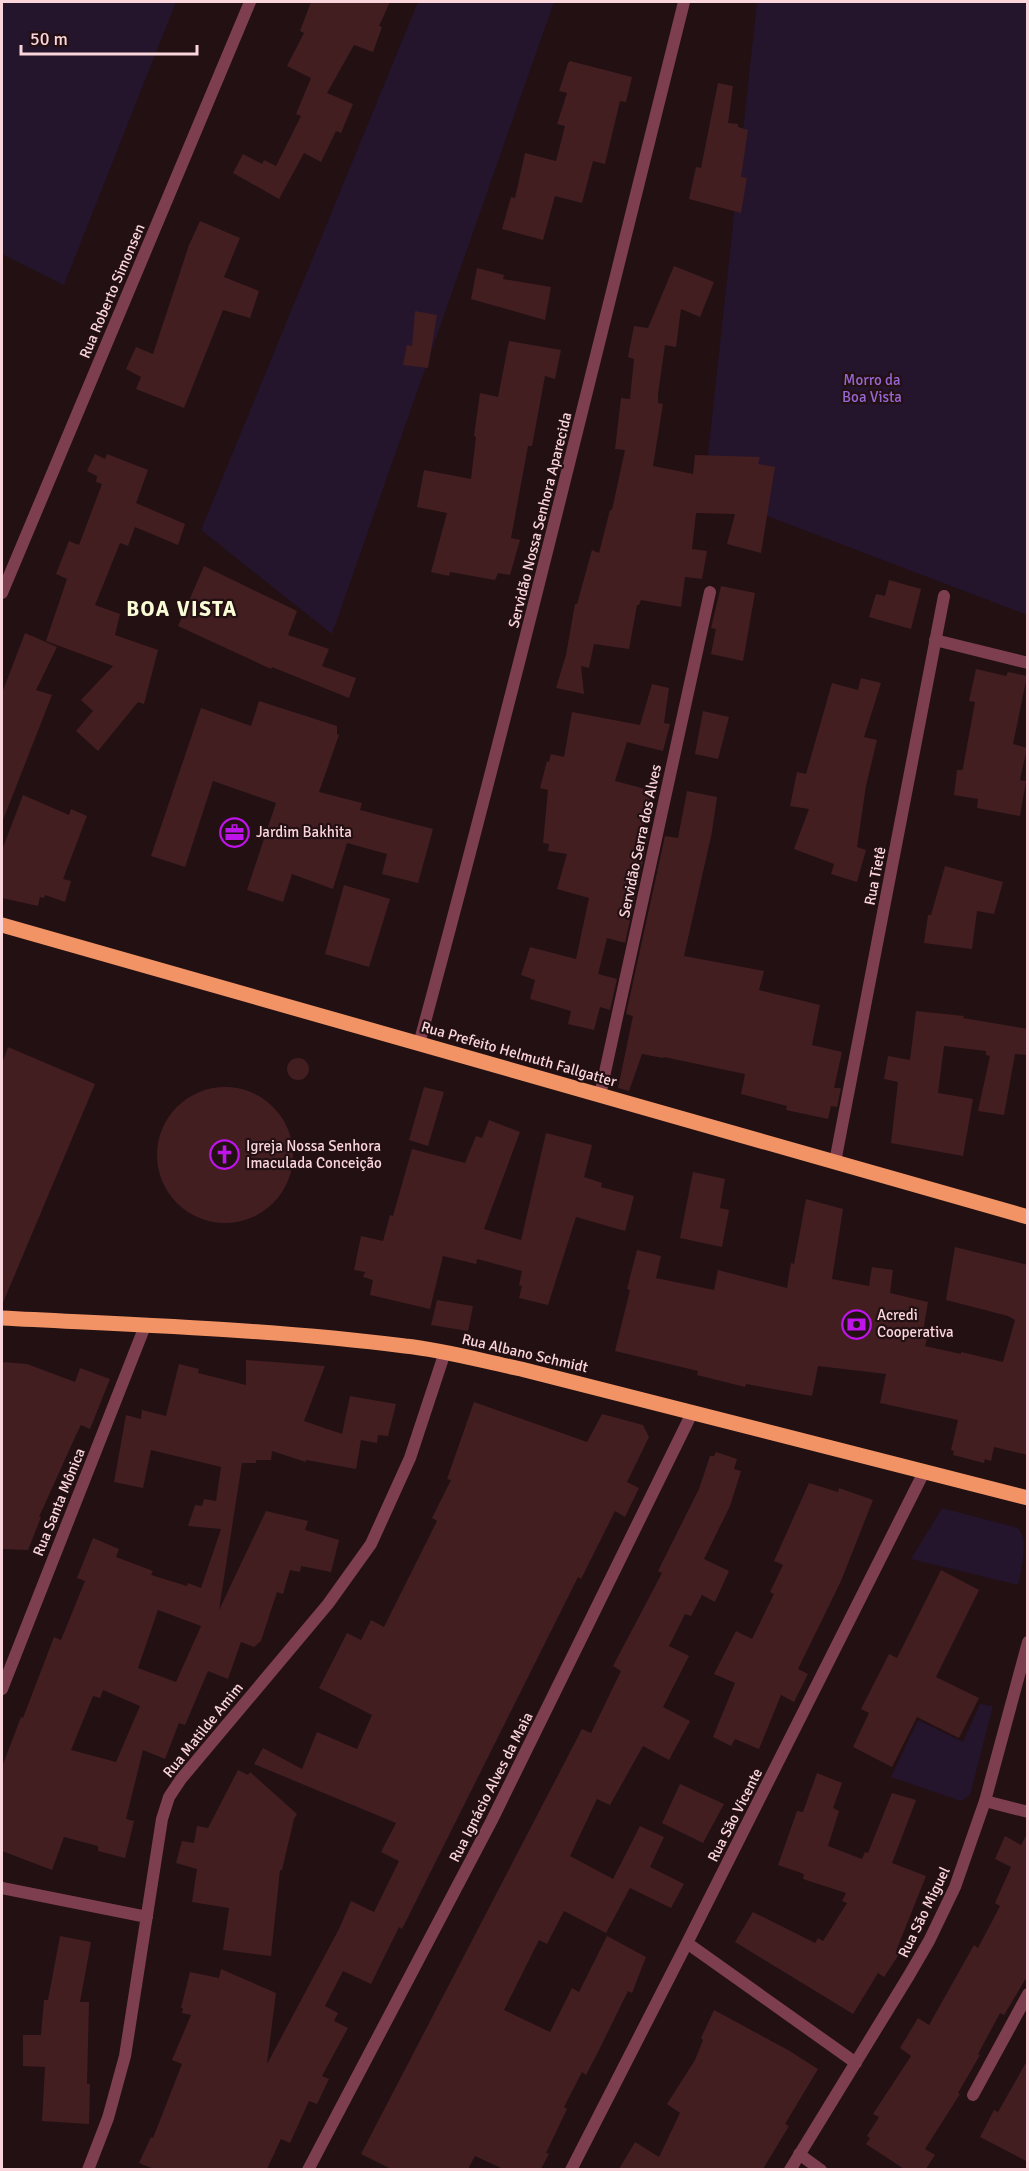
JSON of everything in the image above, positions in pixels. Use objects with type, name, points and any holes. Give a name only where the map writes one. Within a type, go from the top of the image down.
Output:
[{"type":"main road","name":"Rua Prefeito Helmuth Fallgatter","points":[[2,925],[1028,1216]]},
{"type":"main road","name":"Rua Albano Schmidt","points":[[2,1318],[274,1334],[406,1346],[445,1352],[521,1369],[1028,1498]]},
{"type":"street","name":"Rua Roberto Simonsen","points":[[2,593],[250,2]]},
{"type":"street","name":"Servidão Nossa Senhora Aparecida","points":[[419,1044],[524,646],[684,2]]},
{"type":"street","name":"Servidão Serra dos Alves","points":[[600,1095],[710,592]]},
{"type":"street","name":"Rua Tietê","points":[[835,1162],[944,596]]},
{"type":"street","points":[[935,640],[1028,663]]},
{"type":"street","name":"Rua Santa Mônica","points":[[2,1689],[145,1326]]},
{"type":"street","name":"Rua Matilde Amim","points":[[88,2169],[108,2118],[125,2056],[162,1819],[169,1797],[181,1779],[328,1604],[371,1544],[410,1458],[445,1352]]},
{"type":"street","name":"Rua Ignácio Alves da Maia","points":[[308,2169],[492,1820],[692,1413]]},
{"type":"street","name":"Rua São Vicente","points":[[571,2169],[924,1472]]},
{"type":"street","name":"Rua São Miguel","points":[[790,2169],[929,1941],[955,1887],[985,1801],[1028,1642]]},
{"type":"street","points":[[985,1801],[1028,1812]]},
{"type":"street","points":[[2,1888],[147,1917]]},
{"type":"street","points":[[687,1943],[856,2063]]},
{"type":"street","points":[[973,2095],[1028,1994]]},
{"type":"street","points":[[799,2154],[821,2169]]},
{"type":"green space","points":[[2,2],[176,2],[64,285],[2,254]]},
{"type":"green space","points":[[418,2],[554,2],[332,634],[201,530]]},
{"type":"green space","name":"Morro da Boa Vista","points":[[757,2],[1027,2],[1027,615],[704,492]]},
{"type":"green space","points":[[942,1508],[1018,1528],[1024,1547],[1018,1585],[911,1559]]},
{"type":"green space","points":[[980,1704],[993,1706],[970,1795],[961,1801],[891,1777],[918,1720],[963,1742]]},
{"type":"building","points":[[311,2],[390,2],[379,26],[382,27],[373,52],[354,45],[327,93],[353,104],[341,133],[336,131],[321,162],[304,153],[279,199],[233,173],[243,154],[262,164],[264,160],[276,166],[301,116],[296,114],[311,78],[287,66],[304,33],[300,31]]},
{"type":"building","points":[[570,61],[632,77],[626,102],[620,101],[605,164],[593,161],[582,203],[555,196],[543,240],[502,229],[511,197],[515,198],[525,153],[556,161],[565,126],[557,124],[567,93],[559,91]]},
{"type":"building","points":[[718,83],[733,86],[728,123],[738,124],[738,127],[748,130],[741,177],[747,178],[741,213],[689,199],[696,167],[701,168]]},
{"type":"building","points":[[200,221],[240,238],[224,277],[259,291],[250,318],[223,310],[184,408],[136,389],[141,377],[126,369],[136,347],[153,354],[189,245]]},
{"type":"building","points":[[674,266],[714,282],[700,317],[681,309],[676,347],[665,345],[658,394],[658,403],[663,404],[653,466],[693,474],[695,455],[760,457],[758,464],[775,467],[761,553],[727,544],[735,514],[696,513],[692,549],[707,551],[702,579],[685,577],[681,607],[641,600],[637,605],[629,649],[594,644],[589,668],[581,666],[584,694],[556,688],[566,655],[575,604],[577,604],[592,550],[599,553],[610,510],[612,510],[625,450],[615,449],[621,398],[630,399],[634,359],[628,357],[634,326],[648,328]]},
{"type":"building","points":[[477,268],[504,275],[503,279],[551,287],[545,320],[471,299]]},
{"type":"building","points":[[415,311],[437,315],[428,368],[403,365],[407,345],[412,346]]},
{"type":"building","points":[[509,341],[561,350],[555,379],[545,376],[532,446],[528,446],[511,538],[520,540],[510,575],[498,573],[495,580],[450,572],[449,576],[431,572],[447,513],[417,507],[424,470],[471,479],[480,393],[498,397]]},
{"type":"building","points":[[95,454],[105,459],[107,454],[148,470],[136,503],[185,524],[178,545],[135,527],[128,546],[120,543],[95,605],[120,614],[115,635],[158,650],[144,704],[138,702],[98,751],[76,731],[93,711],[81,700],[113,666],[46,641],[67,579],[56,574],[69,541],[79,545],[102,484],[96,482],[97,476],[87,471]]},
{"type":"building","points":[[204,566],[297,611],[288,635],[329,649],[322,666],[356,678],[349,698],[272,667],[271,669],[178,626]]},
{"type":"building","points":[[889,580],[921,589],[911,629],[869,617],[876,594],[885,596]]},
{"type":"building","points":[[721,586],[755,593],[743,661],[711,654],[716,629],[711,628]]},
{"type":"building","points":[[25,633],[57,647],[36,690],[52,695],[3,820],[2,693]]},
{"type":"building","points":[[976,669],[1006,676],[1008,672],[1027,676],[1013,744],[1027,748],[1020,780],[1026,781],[1020,816],[977,808],[978,799],[954,795],[957,770],[963,768],[975,702],[969,701]]},
{"type":"building","points":[[861,678],[881,683],[864,737],[877,740],[866,786],[857,847],[866,850],[857,882],[831,874],[834,864],[794,849],[809,809],[790,806],[797,772],[806,774],[832,683],[858,690]]},
{"type":"building","points":[[652,684],[669,688],[664,723],[670,724],[663,751],[627,742],[615,781],[653,791],[642,832],[649,833],[625,943],[607,938],[598,974],[617,979],[610,1010],[600,1007],[594,1030],[568,1024],[571,1011],[530,999],[535,980],[521,975],[530,947],[576,959],[589,898],[557,889],[567,854],[548,851],[549,844],[543,843],[548,790],[540,788],[551,754],[564,757],[572,712],[640,725]]},
{"type":"building","points":[[259,701],[337,726],[339,735],[319,792],[362,803],[360,810],[433,829],[418,883],[382,874],[387,854],[347,843],[333,889],[292,874],[283,902],[247,890],[276,803],[213,781],[185,867],[151,856],[201,708],[251,726]]},
{"type":"building","points":[[703,711],[729,717],[718,759],[695,754]]},
{"type":"building","points":[[687,791],[717,797],[712,832],[684,956],[764,971],[759,990],[820,1005],[812,1045],[842,1052],[834,1088],[841,1088],[837,1107],[831,1106],[828,1119],[786,1110],[787,1106],[741,1094],[745,1074],[664,1057],[642,1054],[629,1091],[618,1088],[633,1016],[626,1014],[665,836],[678,838]]},
{"type":"building","points":[[23,795],[69,815],[71,809],[87,816],[63,879],[71,881],[65,902],[45,895],[44,898],[40,897],[38,906],[2,898],[2,850]]},
{"type":"building","points":[[945,866],[1003,882],[994,914],[977,911],[972,949],[924,943],[928,915],[931,915]]},
{"type":"building","points":[[344,885],[390,899],[369,967],[325,954]]},
{"type":"building","points":[[916,1011],[964,1016],[963,1018],[1028,1029],[1028,1055],[1015,1054],[1004,1115],[978,1111],[990,1056],[986,1055],[986,1051],[944,1046],[938,1093],[973,1099],[963,1156],[891,1143],[898,1082],[884,1079],[888,1056],[910,1060]]},
{"type":"building","points":[[8,1047],[95,1084],[2,1305],[2,1064]]},
{"type":"building","points":[[298,1058],[306,1061],[309,1069],[306,1077],[298,1080],[290,1077],[287,1069],[290,1061]]},
{"type":"building","name":"Igreja Nossa Senhora Imaculada Conceição","points":[[225,1087],[251,1092],[263,1098],[273,1107],[282,1117],[288,1129],[293,1155],[288,1181],[282,1193],[273,1203],[263,1212],[251,1218],[225,1223],[199,1218],[187,1212],[177,1203],[168,1193],[162,1181],[157,1155],[162,1129],[168,1117],[177,1107],[187,1098],[199,1092]]},
{"type":"building","points":[[424,1087],[444,1092],[428,1146],[409,1140]]},
{"type":"building","points":[[489,1120],[520,1132],[484,1229],[521,1240],[546,1133],[592,1145],[584,1177],[602,1183],[601,1187],[634,1196],[625,1231],[576,1217],[548,1305],[519,1298],[522,1271],[477,1259],[476,1264],[443,1256],[430,1309],[370,1295],[373,1280],[363,1277],[365,1272],[354,1270],[361,1236],[383,1241],[390,1215],[393,1216],[412,1149],[465,1163],[476,1136],[482,1138]]},
{"type":"building","points":[[693,1172],[725,1179],[720,1208],[729,1210],[722,1247],[680,1238]]},
{"type":"building","points":[[806,1199],[843,1209],[832,1279],[869,1286],[872,1267],[893,1270],[890,1293],[928,1302],[922,1338],[927,1339],[925,1346],[1003,1362],[1015,1320],[1008,1316],[946,1300],[955,1247],[1028,1265],[1028,1455],[994,1447],[991,1461],[985,1459],[984,1463],[953,1455],[954,1451],[951,1450],[958,1420],[880,1403],[886,1374],[818,1366],[812,1396],[746,1384],[745,1387],[697,1375],[698,1371],[615,1351],[637,1250],[661,1256],[656,1278],[714,1290],[718,1270],[787,1288],[791,1263],[794,1264]]},
{"type":"building","points":[[437,1300],[473,1306],[468,1331],[431,1325]]},
{"type":"building","points":[[246,1360],[325,1366],[304,1421],[342,1434],[350,1396],[396,1404],[388,1436],[378,1435],[377,1443],[361,1440],[356,1469],[306,1460],[306,1462],[272,1451],[271,1460],[242,1463],[219,1610],[266,1511],[308,1521],[305,1530],[339,1540],[331,1572],[301,1566],[300,1572],[290,1570],[283,1594],[277,1592],[261,1641],[254,1647],[241,1642],[228,1679],[208,1671],[185,1725],[179,1723],[165,1759],[143,1750],[126,1819],[134,1821],[125,1858],[98,1851],[98,1846],[64,1837],[52,1870],[2,1851],[2,1767],[54,1637],[61,1640],[85,1581],[77,1578],[93,1538],[119,1549],[116,1557],[153,1571],[151,1575],[201,1588],[221,1529],[188,1526],[195,1505],[202,1506],[204,1499],[216,1501],[221,1467],[151,1450],[143,1488],[114,1482],[126,1415],[141,1419],[142,1410],[166,1416],[179,1364],[199,1369],[198,1373],[246,1385]],"holes":[[[158,1610],[201,1626],[176,1682],[138,1668]],[[103,1690],[140,1706],[116,1762],[71,1750],[93,1696],[100,1698]]]},
{"type":"building","points":[[2,1362],[27,1364],[75,1382],[80,1368],[110,1379],[90,1429],[81,1425],[76,1435],[39,1517],[41,1517],[28,1550],[2,1549]]},
{"type":"building","points":[[474,1402],[587,1442],[602,1414],[643,1425],[649,1437],[627,1482],[639,1488],[625,1517],[615,1511],[581,1579],[578,1577],[402,1929],[399,1927],[371,1984],[343,1971],[325,2006],[338,2013],[334,2021],[348,2028],[322,2076],[329,2079],[317,2104],[309,2101],[290,2143],[281,2139],[267,2169],[154,2169],[139,2163],[151,2137],[153,2138],[182,2064],[172,2060],[191,2015],[182,2013],[183,2008],[181,2008],[190,1972],[219,1978],[221,1969],[276,1993],[267,2064],[339,1929],[351,1901],[374,1912],[399,1861],[381,1852],[396,1823],[254,1764],[263,1748],[302,1769],[317,1732],[357,1749],[372,1715],[319,1688],[347,1633],[361,1640],[371,1620],[384,1627],[437,1521],[432,1518],[451,1480],[447,1479]]},
{"type":"building","points":[[716,1452],[737,1459],[734,1469],[741,1471],[730,1506],[704,1559],[729,1571],[715,1602],[702,1595],[691,1616],[685,1614],[669,1646],[689,1656],[663,1707],[690,1721],[669,1760],[643,1746],[610,1805],[597,1799],[570,1856],[613,1879],[640,1826],[664,1837],[650,1867],[684,1884],[671,1908],[630,1888],[606,1933],[564,1911],[547,1944],[539,1940],[504,2010],[550,2032],[572,1988],[579,1992],[607,1936],[646,1957],[632,1993],[628,1991],[586,2075],[582,2072],[564,2107],[567,2109],[541,2169],[503,2169],[475,2156],[468,2169],[391,2169],[361,2154],[582,1729],[591,1733],[621,1671],[613,1666],[662,1573],[658,1571],[699,1489],[710,1456],[714,1456]]},
{"type":"building","points":[[809,1483],[838,1492],[839,1488],[873,1500],[841,1581],[798,1669],[808,1674],[794,1702],[781,1695],[759,1749],[735,1739],[731,1746],[713,1737],[735,1683],[714,1674],[736,1631],[752,1639],[774,1594],[770,1592],[783,1565],[774,1561]]},
{"type":"building","points":[[941,1570],[979,1590],[936,1677],[979,1698],[959,1738],[917,1717],[892,1767],[853,1747],[869,1713],[861,1709],[889,1654],[897,1658]]},
{"type":"building","points":[[238,1770],[248,1775],[250,1772],[297,1814],[282,1870],[280,1870],[271,1956],[223,1950],[229,1908],[192,1902],[197,1869],[176,1863],[182,1841],[194,1843],[197,1826],[208,1828]]},
{"type":"building","points":[[817,1773],[842,1783],[833,1808],[839,1811],[828,1846],[862,1859],[865,1852],[868,1853],[892,1793],[916,1800],[892,1863],[926,1876],[896,1951],[900,1953],[884,1977],[878,1973],[853,2014],[735,1942],[753,1912],[815,1943],[818,1938],[823,1941],[847,1903],[842,1901],[846,1893],[803,1879],[804,1874],[778,1865],[797,1811],[803,1812]]},
{"type":"building","points":[[680,1784],[724,1804],[703,1843],[662,1823]]},
{"type":"building","points":[[1028,1832],[1028,1975],[1004,2015],[1000,2013],[978,2054],[980,2055],[958,2093],[960,2094],[925,2149],[935,2155],[926,2169],[904,2169],[866,2144],[870,2138],[867,2136],[879,2117],[873,2114],[911,2056],[900,2048],[918,2018],[929,2025],[974,1945],[978,1948],[1000,1906],[995,1903],[1011,1867],[995,1859],[1005,1836],[1021,1845]]},
{"type":"building","points":[[60,1936],[91,1942],[80,2002],[89,2002],[87,2084],[90,2084],[89,2124],[42,2121],[45,2067],[23,2066],[23,2035],[41,2035],[44,2000],[48,2000]]},
{"type":"building","points":[[714,2010],[818,2069],[785,2124],[789,2126],[763,2169],[619,2169],[635,2142],[659,2157],[680,2113],[667,2104],[695,2060],[703,2040],[701,2038]]},
{"type":"building","points":[[1028,2059],[1028,2162],[980,2137],[994,2110],[998,2112]]},
{"type":"place","name":"Jardim Bakhita","points":[[235,832]]},
{"type":"place","name":"Igreja Nossa Senhora Imaculada Conceição","points":[[225,1155]]},
{"type":"place","name":"Acredi Cooperativa","points":[[856,1324]]},
{"type":"district","name":"BOA VISTA","points":[[182,609]]}]
